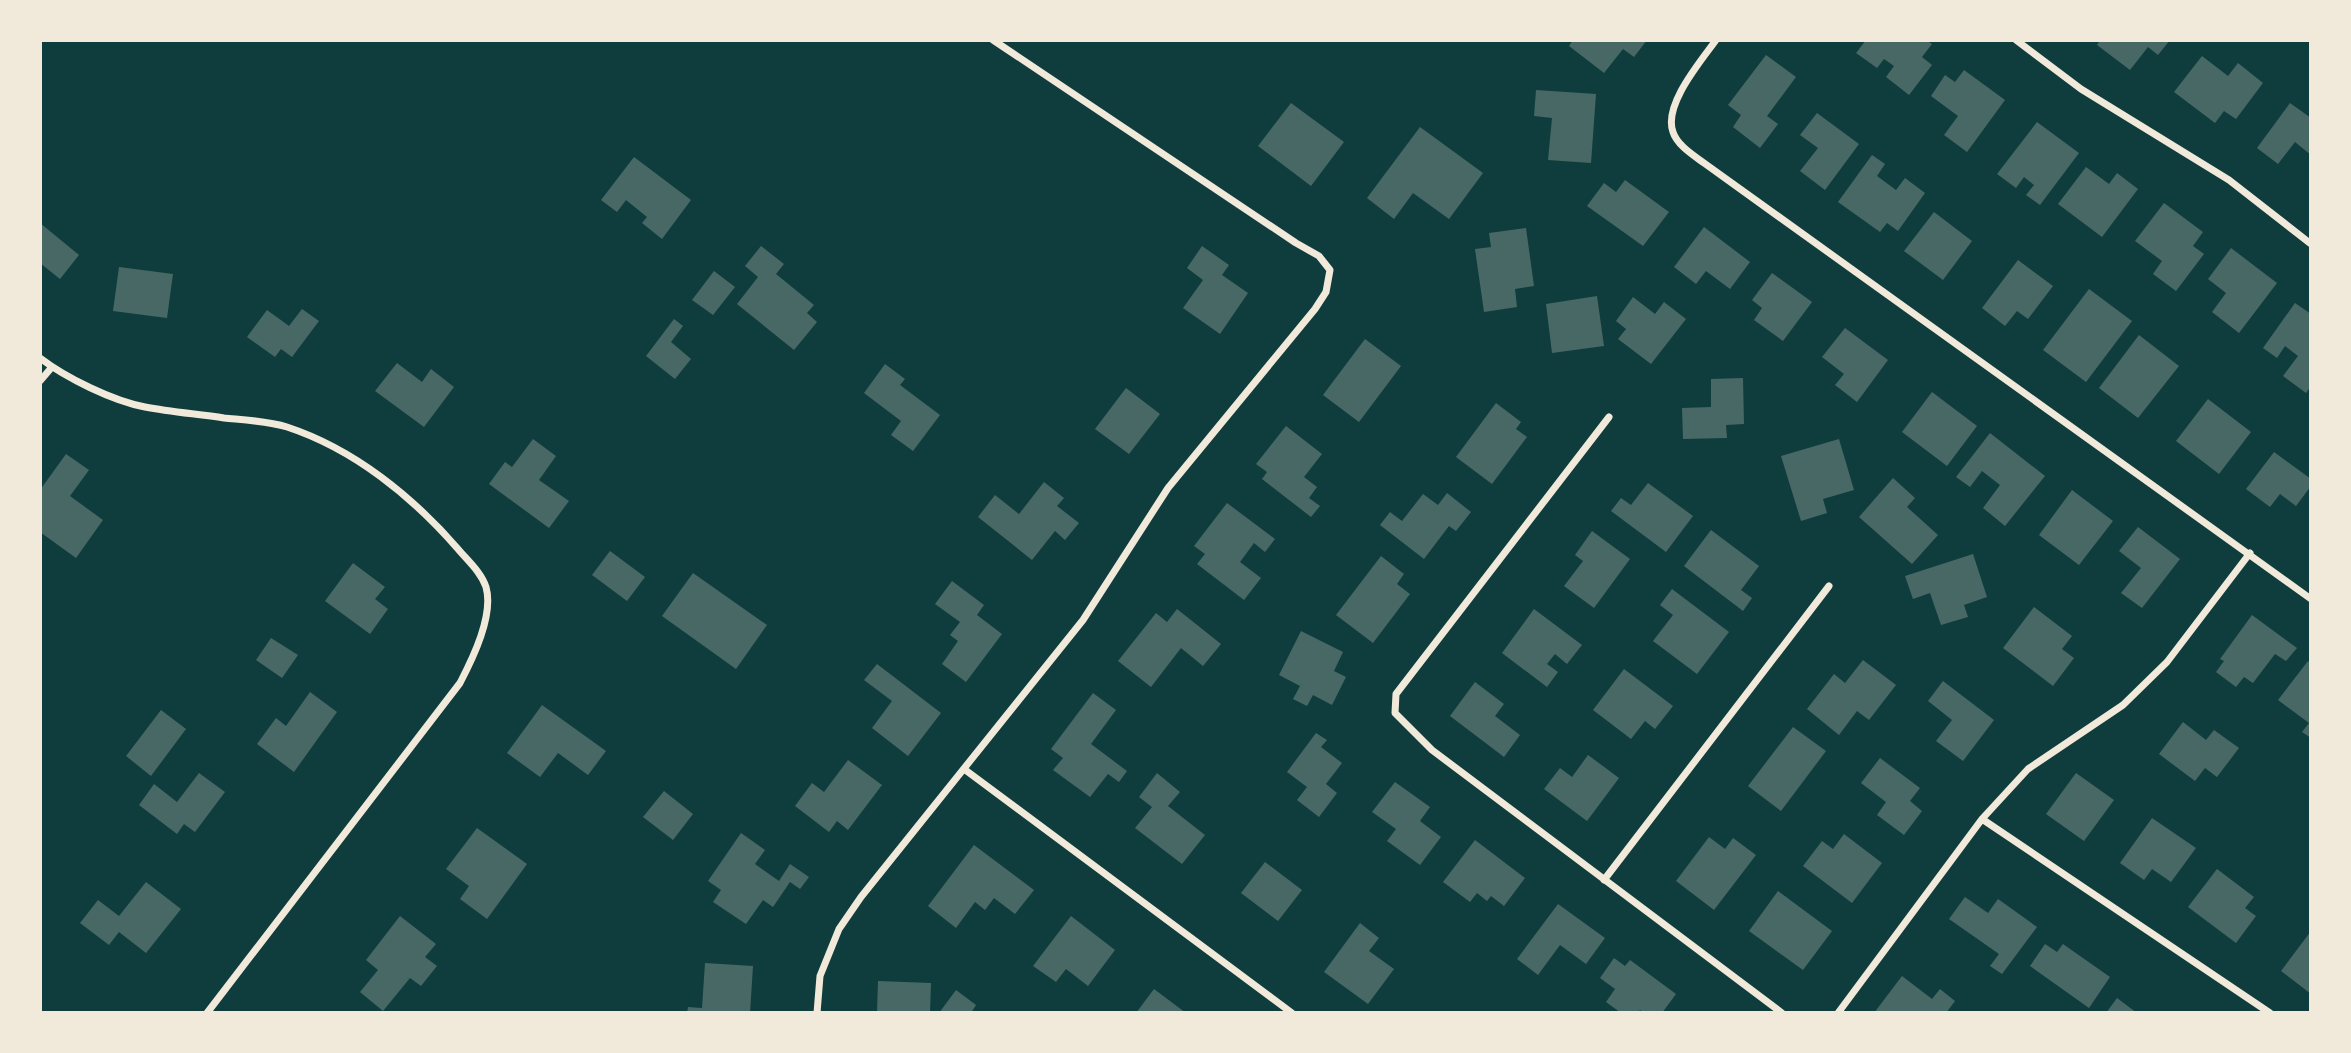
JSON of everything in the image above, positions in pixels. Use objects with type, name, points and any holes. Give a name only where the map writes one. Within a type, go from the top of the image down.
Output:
[{"type":"street","points":[[817,1013],[820,976],[839,929],[861,897],[1083,620],[1168,488],[1315,309],[1326,292],[1330,270],[1319,256],[993,40]]},
{"type":"street","points":[[1716,40],[1694,69],[1677,99],[1671,120],[1673,132],[1679,142],[1704,163],[2311,599]]},
{"type":"street","points":[[2016,40],[2081,89],[2229,180],[2311,244]]},
{"type":"street","points":[[40,358],[52,367],[106,394],[143,407],[285,426],[321,440],[356,461],[417,505],[479,573],[486,588],[488,603],[477,651],[460,682],[207,1013]]},
{"type":"street","points":[[40,381],[52,367]]},
{"type":"street","points":[[1609,417],[1403,684],[1396,694],[1395,713],[1432,750],[1782,1013]]},
{"type":"street","points":[[1838,1013],[1982,819],[2028,769],[2123,705],[2167,662],[2250,553]]},
{"type":"street","points":[[1604,880],[1829,586]]},
{"type":"street","points":[[964,769],[1292,1013]]},
{"type":"street","points":[[1982,819],[2270,1013]]},
{"type":"building","points":[[1573,40],[1647,40],[1634,57],[1623,49],[1604,73],[1569,46]]},
{"type":"building","points":[[1866,40],[1926,40],[1932,44],[1922,57],[1932,65],[1909,95],[1886,77],[1894,66],[1884,59],[1877,68],[1856,53]]},
{"type":"building","points":[[2100,40],[2170,40],[2158,55],[2148,47],[2130,70],[2097,45]]},
{"type":"building","points":[[1766,55],[1796,77],[1767,116],[1778,124],[1760,148],[1733,127],[1741,115],[1728,105]]},
{"type":"building","points":[[2202,56],[2228,76],[2238,63],[2263,83],[2236,119],[2224,111],[2215,123],[2174,92]]},
{"type":"building","points":[[1964,70],[2005,100],[1967,152],[1944,135],[1958,116],[1931,96],[1945,75],[1955,82]]},
{"type":"building","points":[[1536,90],[1596,94],[1591,163],[1548,160],[1552,118],[1534,116]]},
{"type":"building","points":[[1291,103],[1344,142],[1311,186],[1258,146]]},
{"type":"building","points":[[2290,103],[2311,118],[2311,155],[2295,142],[2278,164],[2257,148]]},
{"type":"building","points":[[1817,113],[1859,144],[1825,190],[1800,171],[1818,148],[1800,135]]},
{"type":"building","points":[[2037,122],[2079,153],[2040,205],[2026,195],[2034,185],[2024,177],[2016,188],[1997,174]]},
{"type":"building","points":[[1420,127],[1483,173],[1449,219],[1413,193],[1394,219],[1367,198]]},
{"type":"building","points":[[1872,155],[1885,164],[1877,176],[1896,190],[1905,178],[1925,193],[1898,231],[1887,223],[1880,232],[1838,202]]},
{"type":"building","points":[[634,157],[691,200],[662,239],[642,223],[647,217],[626,200],[617,212],[601,200]]},
{"type":"building","points":[[2086,167],[2109,184],[2117,173],[2138,189],[2102,237],[2058,204]]},
{"type":"building","points":[[1625,180],[1669,212],[1643,246],[1587,206],[1604,183],[1616,192]]},
{"type":"building","points":[[2164,203],[2203,232],[2193,246],[2204,254],[2176,291],[2153,274],[2162,261],[2135,241]]},
{"type":"building","points":[[1934,212],[1972,241],[1943,280],[1904,251]]},
{"type":"building","points":[[40,223],[79,255],[60,279],[40,263]]},
{"type":"building","points":[[1704,227],[1750,262],[1730,289],[1706,271],[1696,284],[1674,267]]},
{"type":"building","points":[[1526,228],[1534,286],[1515,289],[1517,307],[1484,312],[1475,249],[1491,247],[1489,233]]},
{"type":"building","points":[[761,246],[784,264],[776,274],[814,305],[807,313],[817,322],[794,350],[737,304],[758,277],[745,266]]},
{"type":"building","points":[[1202,246],[1229,265],[1222,275],[1248,293],[1220,334],[1183,308],[1203,280],[1187,268]]},
{"type":"building","points":[[2231,248],[2277,283],[2239,333],[2212,312],[2226,293],[2208,279]]},
{"type":"building","points":[[2018,260],[2053,286],[2028,319],[2017,311],[2005,326],[1982,308]]},
{"type":"building","points":[[119,267],[173,274],[167,318],[113,311]]},
{"type":"building","points":[[714,271],[735,287],[713,315],[692,300]]},
{"type":"building","points":[[1772,273],[1812,302],[1783,341],[1754,320],[1762,308],[1752,300]]},
{"type":"building","points":[[2089,289],[2132,321],[2086,382],[2043,350]]},
{"type":"building","points":[[1597,296],[1604,346],[1552,353],[1546,304]]},
{"type":"building","points":[[1633,297],[1655,314],[1664,302],[1686,319],[1651,364],[1618,339],[1626,329],[1616,321]]},
{"type":"building","points":[[2295,303],[2311,314],[2311,386],[2306,393],[2283,376],[2298,356],[2285,346],[2277,358],[2263,348]]},
{"type":"building","points":[[302,309],[319,321],[292,357],[281,349],[275,357],[247,337],[267,310],[289,326]]},
{"type":"building","points":[[674,319],[683,326],[671,342],[691,359],[675,379],[646,356]]},
{"type":"building","points":[[1845,328],[1888,360],[1857,402],[1835,385],[1844,374],[1822,357]]},
{"type":"building","points":[[2139,335],[2179,366],[2138,418],[2099,388]]},
{"type":"building","points":[[1365,339],[1401,366],[1359,422],[1323,395]]},
{"type":"building","points":[[397,363],[422,382],[431,369],[454,387],[424,427],[375,391]]},
{"type":"building","points":[[885,364],[905,379],[900,385],[940,415],[913,451],[891,435],[901,421],[864,393]]},
{"type":"building","points":[[1743,378],[1744,424],[1726,425],[1727,438],[1683,439],[1682,408],[1711,407],[1711,379]]},
{"type":"building","points":[[1126,388],[1160,414],[1129,454],[1095,429]]},
{"type":"building","points":[[1932,392],[1977,426],[1947,466],[1902,432]]},
{"type":"building","points":[[2208,399],[2251,432],[2219,474],[2176,441]]},
{"type":"building","points":[[1496,403],[1521,422],[1516,429],[1527,437],[1492,484],[1456,457]]},
{"type":"building","points":[[1286,426],[1322,454],[1304,477],[1317,487],[1309,498],[1320,506],[1311,517],[1262,479],[1267,472],[1256,464]]},
{"type":"building","points":[[1990,433],[2045,476],[2005,526],[1983,508],[2000,485],[1982,471],[1970,487],[1956,477]]},
{"type":"building","points":[[533,439],[556,456],[539,480],[569,501],[549,528],[489,484],[505,462],[512,467]]},
{"type":"building","points":[[1839,439],[1854,490],[1823,499],[1827,513],[1801,521],[1781,456]]},
{"type":"building","points":[[2274,452],[2311,479],[2311,486],[2296,506],[2280,494],[2270,507],[2246,489]]},
{"type":"building","points":[[66,454],[89,470],[70,496],[103,520],[76,558],[40,532],[40,490]]},
{"type":"building","points":[[1893,478],[1915,498],[1907,507],[1938,535],[1912,564],[1859,517]]},
{"type":"building","points":[[1044,482],[1064,498],[1057,506],[1079,523],[1065,540],[1055,531],[1032,560],[978,517],[995,495],[1019,514]]},
{"type":"building","points":[[1648,483],[1693,516],[1666,552],[1611,511],[1621,498],[1631,505]]},
{"type":"building","points":[[2072,490],[2113,521],[2079,565],[2039,535]]},
{"type":"building","points":[[1447,493],[1471,512],[1456,531],[1449,526],[1424,559],[1380,525],[1390,512],[1402,521],[1423,494],[1438,505]]},
{"type":"building","points":[[1227,503],[1275,539],[1265,552],[1254,543],[1240,562],[1261,578],[1244,600],[1197,564],[1205,554],[1194,546]]},
{"type":"building","points":[[2138,527],[2180,559],[2142,608],[2121,593],[2141,568],[2119,551]]},
{"type":"building","points":[[1711,530],[1759,566],[1741,590],[1752,598],[1743,611],[1684,566]]},
{"type":"building","points":[[1592,531],[1630,559],[1594,608],[1564,586],[1583,561],[1575,555]]},
{"type":"building","points":[[610,551],[645,577],[627,601],[592,575]]},
{"type":"building","points":[[1973,554],[1987,597],[1964,605],[1968,617],[1941,625],[1930,593],[1913,599],[1905,576]]},
{"type":"building","points":[[1381,556],[1404,574],[1397,584],[1410,594],[1373,643],[1336,615]]},
{"type":"building","points":[[353,563],[385,587],[375,599],[388,609],[370,634],[325,601]]},
{"type":"building","points":[[693,573],[767,625],[736,669],[662,616]]},
{"type":"building","points":[[952,581],[984,605],[977,615],[1002,634],[966,682],[942,664],[958,641],[950,635],[960,622],[935,604]]},
{"type":"building","points":[[1672,589],[1729,632],[1697,674],[1653,641],[1673,615],[1660,605]]},
{"type":"building","points":[[2034,607],[2072,636],[2062,649],[2074,658],[2053,686],[2003,648]]},
{"type":"building","points":[[1177,609],[1221,644],[1203,666],[1181,648],[1151,687],[1118,661],[1156,613],[1167,622]]},
{"type":"building","points":[[1534,609],[1582,645],[1567,664],[1555,654],[1547,664],[1558,672],[1547,687],[1502,653]]},
{"type":"building","points":[[2252,615],[2297,648],[2286,661],[2275,654],[2253,683],[2244,677],[2236,687],[2216,672],[2224,661],[2220,659]]},
{"type":"building","points":[[1301,631],[1343,652],[1334,671],[1346,677],[1332,705],[1313,695],[1307,706],[1293,699],[1300,686],[1279,675]]},
{"type":"building","points":[[271,638],[298,655],[282,678],[256,660]]},
{"type":"building","points":[[1863,660],[1896,685],[1869,720],[1857,711],[1839,735],[1807,709],[1834,674],[1845,683]]},
{"type":"building","points":[[2308,661],[2311,663],[2311,738],[2302,732],[2309,723],[2278,700]]},
{"type":"building","points":[[877,664],[941,713],[908,756],[872,728],[892,701],[864,680]]},
{"type":"building","points":[[1624,669],[1673,706],[1655,729],[1645,721],[1631,739],[1593,710]]},
{"type":"building","points":[[1943,681],[1994,720],[1963,761],[1936,741],[1952,720],[1928,701]]},
{"type":"building","points":[[1475,682],[1504,704],[1495,716],[1520,735],[1504,757],[1450,716]]},
{"type":"building","points":[[310,692],[337,712],[294,772],[257,744],[276,718],[286,726]]},
{"type":"building","points":[[1093,693],[1116,710],[1091,744],[1127,771],[1119,782],[1108,774],[1090,797],[1053,770],[1063,758],[1051,749]]},
{"type":"building","points":[[542,705],[606,751],[588,775],[558,753],[540,777],[507,753]]},
{"type":"building","points":[[161,710],[186,729],[151,776],[126,756]]},
{"type":"building","points":[[2183,722],[2206,740],[2214,730],[2239,748],[2217,777],[2205,768],[2195,781],[2159,754]]},
{"type":"building","points":[[1793,727],[1826,751],[1781,811],[1748,786]]},
{"type":"building","points":[[1316,733],[1327,740],[1321,747],[1342,763],[1326,784],[1337,793],[1319,817],[1297,800],[1307,787],[1287,772]]},
{"type":"building","points":[[1588,755],[1619,778],[1587,821],[1544,789],[1560,768],[1572,777]]},
{"type":"building","points":[[1880,758],[1920,788],[1910,801],[1922,811],[1904,835],[1877,815],[1886,802],[1861,783]]},
{"type":"building","points":[[848,760],[882,785],[848,830],[837,821],[829,832],[795,806],[812,783],[824,792]]},
{"type":"building","points":[[199,773],[225,792],[195,832],[184,824],[177,834],[139,805],[154,784],[177,802]]},
{"type":"building","points":[[1157,773],[1180,792],[1168,806],[1205,835],[1182,864],[1135,828],[1152,807],[1139,797]]},
{"type":"building","points":[[2076,773],[2114,800],[2084,841],[2046,814]]},
{"type":"building","points":[[1395,782],[1430,807],[1420,821],[1441,837],[1420,865],[1387,841],[1396,829],[1372,812]]},
{"type":"building","points":[[664,791],[693,814],[673,840],[643,817]]},
{"type":"building","points":[[2152,818],[2196,848],[2171,882],[2152,869],[2144,880],[2120,863]]},
{"type":"building","points":[[477,828],[527,864],[487,919],[460,899],[469,886],[446,869]]},
{"type":"building","points":[[741,833],[765,850],[755,864],[779,881],[790,864],[809,877],[800,889],[790,882],[773,907],[763,900],[746,924],[713,902],[721,890],[708,881]]},
{"type":"building","points":[[1844,834],[1882,863],[1852,903],[1803,866],[1822,841],[1833,849]]},
{"type":"building","points":[[1709,837],[1725,849],[1733,838],[1756,855],[1714,910],[1676,881]]},
{"type":"building","points":[[1475,840],[1525,878],[1504,906],[1491,896],[1487,901],[1477,893],[1470,902],[1443,882]]},
{"type":"building","points":[[974,845],[1034,890],[1015,914],[994,898],[985,910],[975,902],[956,928],[928,906]]},
{"type":"building","points":[[1265,862],[1302,890],[1278,921],[1241,893]]},
{"type":"building","points":[[2217,869],[2254,897],[2245,908],[2256,916],[2236,943],[2188,907]]},
{"type":"building","points":[[146,882],[181,909],[146,953],[119,932],[109,945],[80,923],[98,900],[119,916]]},
{"type":"building","points":[[1778,891],[1832,931],[1803,970],[1749,931]]},
{"type":"building","points":[[1965,897],[1988,913],[1998,899],[2037,927],[2002,974],[1990,966],[1999,954],[1949,919]]},
{"type":"building","points":[[1558,904],[1605,938],[1586,964],[1560,945],[1538,975],[1517,959]]},
{"type":"building","points":[[400,916],[436,944],[425,957],[437,966],[421,986],[410,978],[383,1011],[360,992],[378,970],[366,960]]},
{"type":"building","points":[[1071,916],[1115,950],[1088,986],[1066,969],[1056,982],[1033,966]]},
{"type":"building","points":[[1360,923],[1379,938],[1369,951],[1394,969],[1368,1004],[1324,972]]},
{"type":"building","points":[[2311,931],[2311,994],[2281,971]]},
{"type":"building","points":[[2045,944],[2057,952],[2063,944],[2110,977],[2089,1008],[2030,966]]},
{"type":"building","points":[[1614,958],[1625,966],[1630,960],[1676,994],[1662,1013],[1644,1013],[1640,1010],[1638,1013],[1621,1013],[1606,1002],[1615,989],[1600,978]]},
{"type":"building","points":[[705,963],[753,966],[750,1013],[687,1013],[688,1007],[702,1008]]},
{"type":"building","points":[[1902,976],[1932,999],[1940,989],[1955,1001],[1946,1013],[1874,1013]]},
{"type":"building","points":[[878,981],[931,983],[930,1013],[877,1013]]},
{"type":"building","points":[[1154,989],[1186,1013],[1136,1013]]},
{"type":"building","points":[[956,990],[976,1005],[971,1013],[939,1013]]},
{"type":"building","points":[[2117,998],[2137,1013],[2106,1013]]}]
